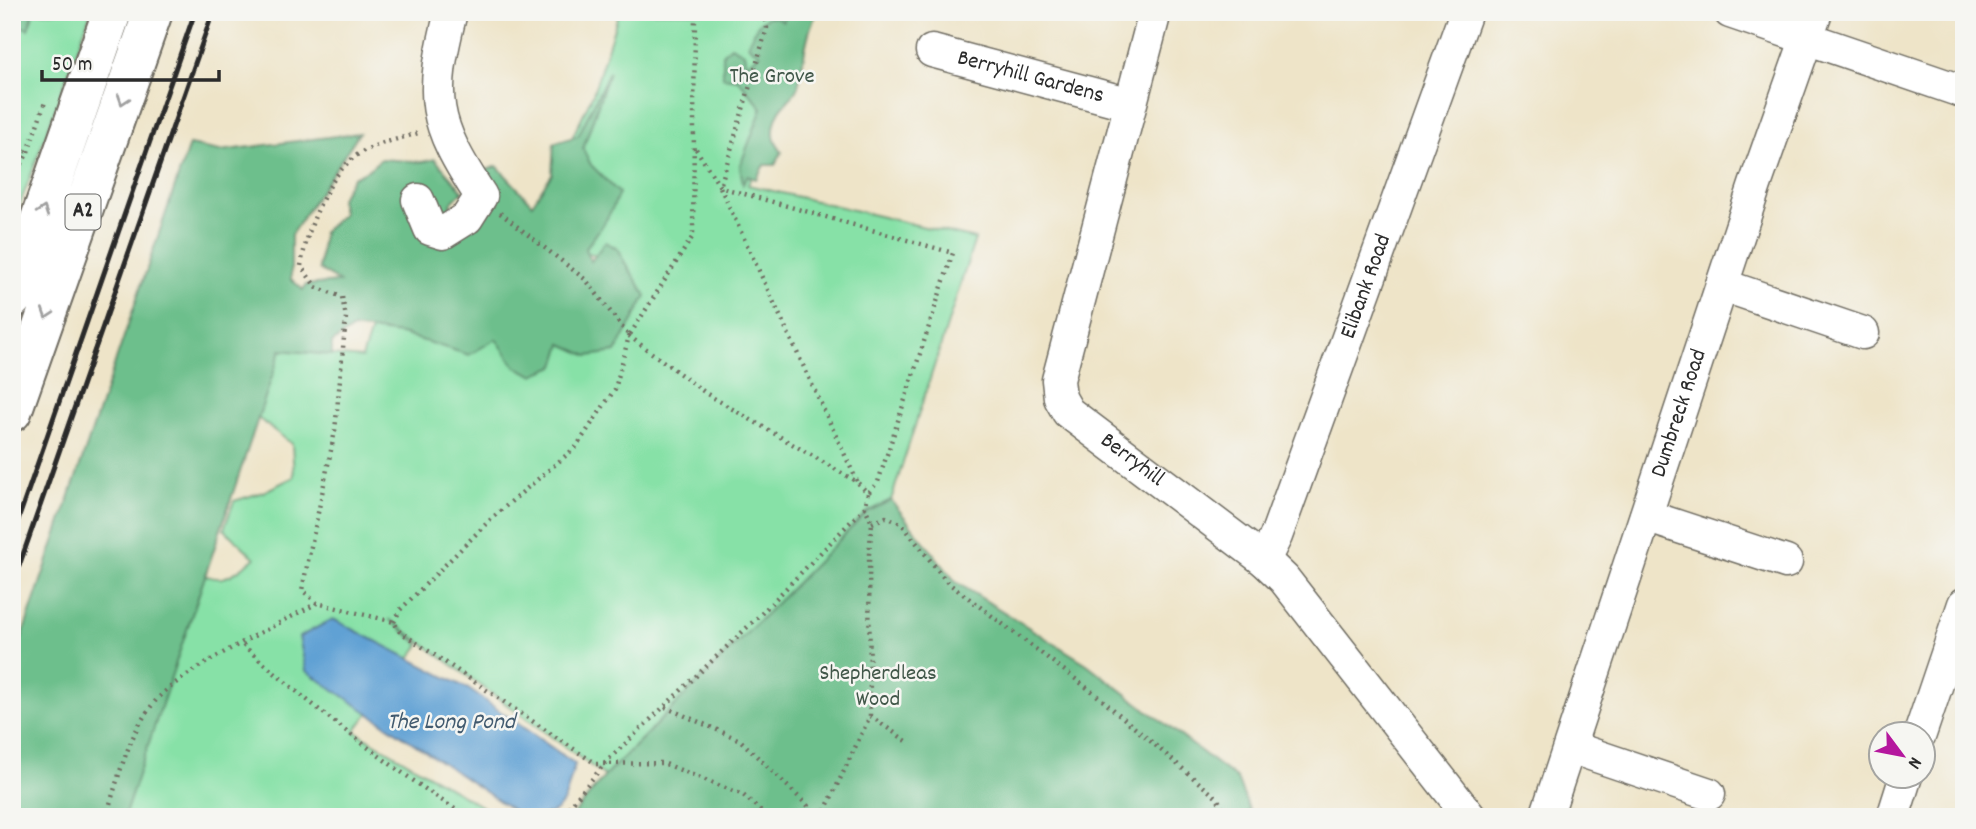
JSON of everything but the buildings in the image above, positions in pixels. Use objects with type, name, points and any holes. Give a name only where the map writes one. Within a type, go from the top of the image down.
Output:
[{"type":"highway","name":"A2","points":[[12,299],[112,12]]},
{"type":"highway","name":"A2","points":[[12,412],[153,12]]},
{"type":"street","points":[[418,200],[430,229],[443,233],[467,218],[481,196],[455,156],[437,94],[437,66],[451,12]]},
{"type":"street","name":"Berryhill","points":[[1155,12],[1058,380],[1060,398],[1068,412],[1264,560],[1284,579],[1470,817]]},
{"type":"street","name":"Elibank Road","points":[[1264,560],[1276,536],[1466,12]]},
{"type":"street","points":[[1730,12],[1811,25],[1964,92]]},
{"type":"street","name":"Dumbreck Road","points":[[1546,817],[1811,25]]},
{"type":"street","name":"Berryhill Gardens","points":[[932,51],[1130,104]]},
{"type":"street","points":[[1722,285],[1863,333]]},
{"type":"street","points":[[1646,516],[1786,562]]},
{"type":"street","points":[[1925,720],[1964,604]]},
{"type":"street","points":[[1570,747],[1709,794]]},
{"type":"street","points":[[1893,817],[1902,790]]},
{"type":"path","points":[[394,622],[400,610],[493,517],[576,447],[615,389],[629,336],[693,236],[695,12]]},
{"type":"path","points":[[720,187],[766,28],[763,12]]},
{"type":"path","points":[[448,136],[373,147],[351,159],[332,186],[305,239],[301,267],[316,288],[342,297],[345,317],[335,431],[302,590],[317,603],[394,622],[399,631],[596,764],[663,763],[743,795],[768,817]]},
{"type":"path","points":[[12,146],[28,152]]},
{"type":"path","points":[[695,147],[720,187],[857,482]]},
{"type":"path","points":[[561,817],[606,762],[665,707],[865,507],[868,493],[878,482],[953,253],[720,187]]},
{"type":"path","points":[[481,196],[586,280],[629,336],[707,394],[857,482],[868,493]]},
{"type":"path","points":[[822,817],[870,716],[869,554],[872,523],[865,507]]},
{"type":"path","points":[[872,523],[886,517],[901,523],[947,582],[1094,692],[1217,798],[1228,817]]},
{"type":"path","points":[[106,817],[125,754],[153,704],[177,682],[317,603]]},
{"type":"path","points":[[243,645],[274,673],[392,764],[467,817]]},
{"type":"path","points":[[665,707],[740,740],[807,806],[807,817]]},
{"type":"path","points":[[870,716],[908,742]]},
{"type":"green space","points":[[12,12],[91,12],[12,226]]},
{"type":"green space","points":[[12,12],[34,12],[28,29],[12,23]]},
{"type":"green space","points":[[619,12],[808,12],[748,185],[975,239],[891,500],[867,512],[605,776],[389,619],[420,645],[355,731],[499,817],[104,817],[190,568],[210,577],[224,578],[255,558],[224,529],[234,501],[263,492],[294,477],[292,444],[246,409],[280,350],[362,358],[376,315],[615,256],[572,252],[562,159],[593,94]]},
{"type":"green space","name":"The Grove","points":[[786,12],[818,12],[808,38],[798,86],[776,120],[775,138],[782,152],[775,165],[764,165],[756,179],[747,176],[743,184],[740,166],[762,108],[738,79],[723,77],[723,53],[731,46],[744,53],[746,64],[760,54],[748,45],[753,32],[765,18],[783,21]]},
{"type":"green space","points":[[609,72],[583,149],[591,165],[619,193],[608,216],[585,249],[591,261],[605,242],[617,248],[646,296],[616,352],[588,356],[562,344],[555,366],[533,375],[516,367],[496,339],[469,355],[401,334],[353,328],[332,343],[332,355],[281,350],[124,817],[12,817],[12,666],[189,145],[220,151],[359,133],[291,235],[291,279],[303,290],[306,285],[339,282],[319,269],[323,232],[343,214],[340,199],[353,177],[368,170],[381,159],[422,162],[435,159],[463,191],[452,202],[447,215],[477,222],[496,201],[482,172],[497,166],[532,204],[552,174],[554,143],[578,136]]},
{"type":"green space","name":"Shepherdleas Wood","points":[[891,500],[956,582],[1087,664],[1237,779],[1252,817],[571,817],[605,776],[867,512]]},
{"type":"water","name":"The Long Pond","points":[[333,619],[467,688],[575,764],[561,805],[548,814],[523,817],[306,671],[299,637]]},
{"type":"railway","points":[[12,537],[195,12]]},
{"type":"railway","points":[[12,586],[213,12]]}]
